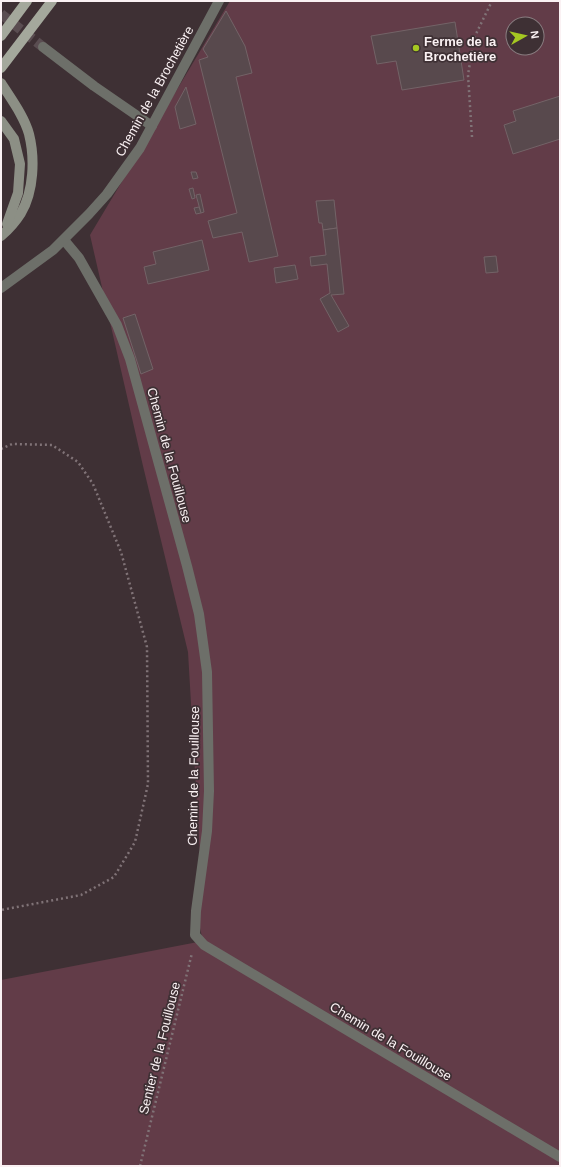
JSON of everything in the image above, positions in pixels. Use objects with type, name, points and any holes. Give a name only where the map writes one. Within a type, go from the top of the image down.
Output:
[{"type":"main road","points":[[1,36],[27,1]]},
{"type":"main road","points":[[1,68],[52,1]]},
{"type":"street","name":"Chemin de la Brochetière","points":[[1,288],[44,257],[64,240],[107,194],[140,148],[219,1]]},
{"type":"street","points":[[43,47],[94,86],[152,126]]},
{"type":"street","points":[[1,83],[17,107],[29,134],[33,159],[30,191],[21,213],[2,236]]},
{"type":"street","points":[[1,121],[14,139],[20,164],[18,194],[2,236]]},
{"type":"street","name":"Chemin de la Fouillouse","points":[[64,240],[78,258],[114,319],[130,359],[199,614],[207,672],[209,791],[207,831],[195,922],[195,935],[204,945],[560,1157]]},
{"type":"path","points":[[472,138],[468,75],[474,38],[492,1]]},
{"type":"path","points":[[1,449],[12,444],[52,445],[78,462],[93,484],[121,552],[146,647],[148,784],[135,842],[114,877],[81,895],[1,910]]},
{"type":"path","name":"Sentier de la Fouillouse","points":[[140,1166],[191,961],[195,935]]},
{"type":"shaded area","points":[[230,1],[560,1],[560,1166],[1,1166],[1,980],[203,941],[196,911],[201,874],[188,652],[143,466],[90,235]]},
{"type":"building","points":[[226,11],[245,46],[252,73],[236,77],[278,256],[249,262],[242,232],[213,238],[208,221],[237,213],[199,60],[208,57],[203,49]]},
{"type":"building","name":"Ferme de la Brochetière","points":[[455,22],[464,80],[402,90],[396,61],[377,64],[371,36]]},
{"type":"building","points":[[186,87],[196,124],[180,129],[175,107]]},
{"type":"building","points":[[560,96],[560,139],[513,154],[504,125],[516,121],[513,111]]},
{"type":"building","points":[[191,172],[196,172],[198,178],[193,179]]},
{"type":"building","points":[[193,188],[195,198],[192,199],[189,189]]},
{"type":"building","points":[[200,194],[204,212],[201,213],[196,195]]},
{"type":"building","points":[[334,200],[337,228],[323,230],[322,223],[319,223],[316,201]]},
{"type":"building","points":[[199,207],[201,213],[196,214],[194,208]]},
{"type":"building","points":[[337,228],[344,294],[331,295],[349,326],[338,332],[320,299],[330,293],[327,264],[311,266],[310,257],[326,255],[323,230]]},
{"type":"building","points":[[202,240],[209,270],[148,284],[144,267],[156,264],[153,252]]},
{"type":"building","points":[[496,256],[498,272],[486,273],[484,257]]},
{"type":"building","points":[[295,265],[298,279],[276,283],[274,268]]},
{"type":"building","points":[[135,314],[153,369],[141,374],[123,318]]},
{"type":"tunnel","points":[[1,14],[43,47]]},
{"type":"place","name":"Ferme de la Brochetière","points":[[416,48]]}]
